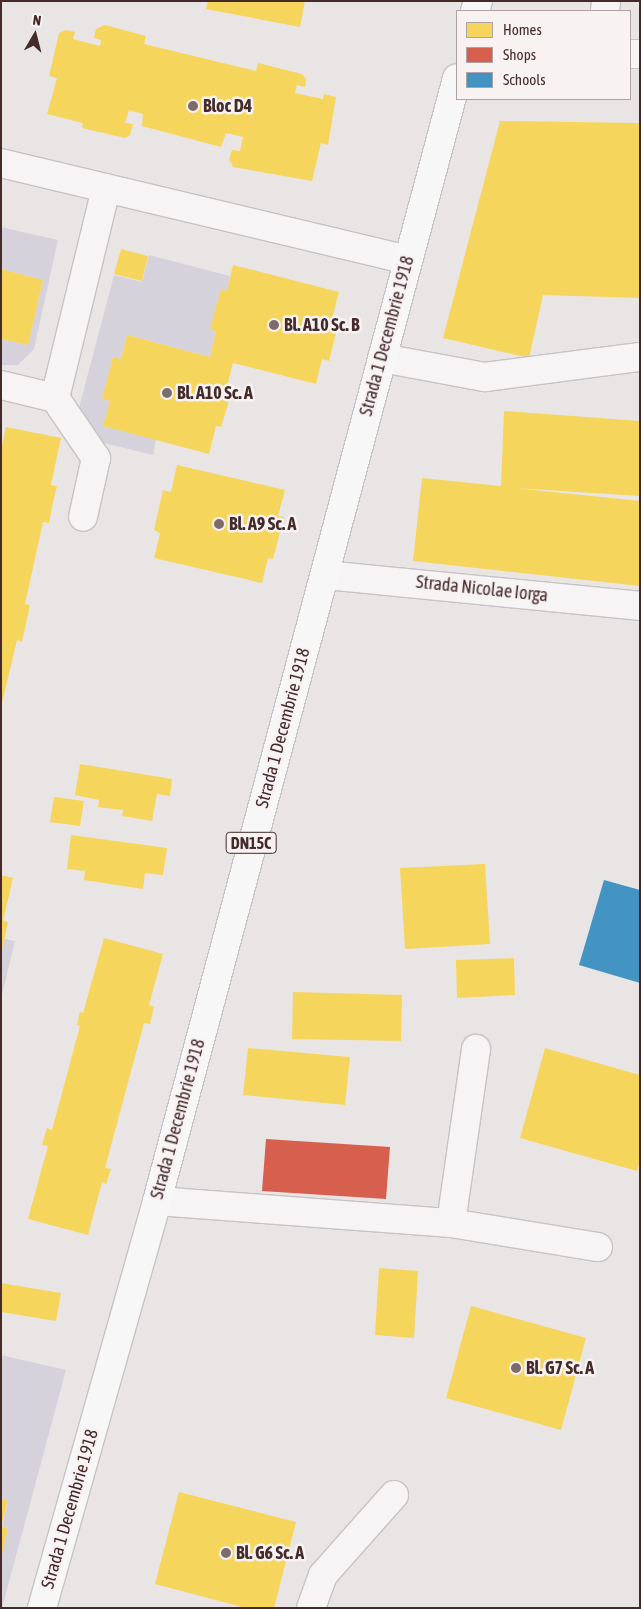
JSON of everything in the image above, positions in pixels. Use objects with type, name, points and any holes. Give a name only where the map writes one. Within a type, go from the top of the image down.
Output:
[{"type":"main road","name":"Strada 1 Decembrie 1918","points":[[42,1608],[157,1201],[456,82]]},
{"type":"street","points":[[1,163],[407,260]]},
{"type":"street","points":[[55,398],[106,188]]},
{"type":"street","points":[[382,358],[485,377],[640,357]]},
{"type":"street","points":[[1,385],[55,398],[96,458],[83,517]]},
{"type":"street","name":"Strada Nicolae Iorga","points":[[324,575],[640,606]]},
{"type":"street","points":[[451,1223],[476,1049]]},
{"type":"street","points":[[157,1201],[451,1223],[598,1247]]},
{"type":"street","points":[[311,1608],[323,1574],[394,1495]]},
{"type":"shaded area","points":[[1,227],[58,240],[34,349],[18,365],[1,365],[1,339],[28,345],[43,280],[1,269]]},
{"type":"shaded area","points":[[149,255],[230,276],[227,291],[221,290],[210,329],[216,331],[210,357],[127,335],[121,359],[113,357],[102,399],[110,401],[103,426],[156,439],[153,455],[100,442],[79,408],[114,275],[142,282]]},
{"type":"shaded area","points":[[5,939],[15,941],[1,999],[1,953]]},
{"type":"shaded area","points":[[1,1355],[66,1370],[2,1608],[1,1556],[8,1528],[2,1526],[8,1501],[1,1499]]},
{"type":"building: Homes","points":[[208,1],[305,1],[300,27],[206,9]]},
{"type":"building: Homes","name":"Bloc D4","points":[[105,25],[146,36],[144,44],[256,71],[258,63],[302,74],[306,79],[305,87],[297,85],[295,93],[323,99],[324,94],[336,97],[328,145],[321,143],[312,181],[233,167],[229,159],[232,150],[240,151],[243,137],[226,133],[221,147],[142,126],[143,114],[129,110],[125,123],[133,124],[130,135],[125,138],[82,128],[83,123],[47,114],[57,78],[49,76],[59,33],[66,30],[75,32],[73,39],[100,46],[101,40],[94,38],[96,29]]},
{"type":"building: Homes","points":[[500,121],[640,123],[640,298],[543,295],[529,358],[443,338]]},
{"type":"building: Homes","points":[[121,249],[148,256],[142,281],[114,274]]},
{"type":"building: Homes","points":[[233,265],[339,292],[332,319],[339,321],[329,361],[322,359],[316,384],[233,363],[227,386],[233,388],[221,427],[216,426],[209,454],[103,426],[110,401],[102,399],[113,357],[121,359],[127,335],[210,357],[216,331],[210,329],[221,289],[227,291]]},
{"type":"building: Homes","points":[[1,269],[43,280],[28,345],[1,339]]},
{"type":"building: Homes","points":[[504,411],[640,421],[640,496],[514,488],[640,501],[640,586],[413,561],[422,478],[501,486]]},
{"type":"building: Homes","points":[[6,427],[61,438],[51,485],[57,486],[49,523],[43,522],[25,604],[30,605],[22,642],[17,640],[2,703],[1,449]]},
{"type":"building: Homes","name":"Bl. A9 Sc. A","points":[[177,465],[285,490],[278,516],[284,517],[273,559],[268,558],[262,583],[154,558],[160,533],[154,530],[163,490],[171,492]]},
{"type":"building: Homes","points":[[80,764],[172,779],[170,796],[157,794],[152,821],[122,816],[123,810],[98,807],[99,800],[75,795]]},
{"type":"building: Homes","points":[[54,797],[84,801],[80,826],[50,822]]},
{"type":"building: Homes","points":[[71,835],[167,848],[163,875],[145,873],[143,889],[84,880],[85,871],[67,869]]},
{"type":"building: Homes","points":[[485,864],[490,944],[405,949],[400,868]]},
{"type":"building: Homes","points":[[1,875],[13,878],[3,921],[8,922],[2,950]]},
{"type":"building: Homes","points":[[104,938],[163,954],[149,1005],[154,1007],[150,1024],[144,1023],[105,1168],[111,1169],[106,1184],[102,1182],[88,1235],[28,1219],[48,1146],[42,1145],[47,1128],[52,1130],[80,1026],[77,1025],[80,1012],[83,1013]]},
{"type":"building: Homes","points":[[514,958],[515,995],[457,998],[456,960]]},
{"type":"building: Homes","points":[[293,992],[402,995],[401,1041],[292,1039]]},
{"type":"building: Homes","points":[[248,1048],[350,1057],[345,1105],[243,1095]]},
{"type":"building: Homes","points":[[545,1048],[640,1075],[640,1161],[637,1171],[520,1138]]},
{"type":"building: Homes","points":[[379,1268],[418,1271],[414,1338],[375,1335]]},
{"type":"building: Homes","points":[[1,1283],[61,1293],[56,1321],[1,1312]]},
{"type":"building: Homes","name":"Bl. G7 Sc. A","points":[[471,1306],[586,1338],[561,1430],[446,1398]]},
{"type":"building: Homes","name":"Bl. G6 Sc. A","points":[[179,1492],[296,1522],[274,1608],[246,1608],[155,1584]]},
{"type":"building: Homes","points":[[1,1499],[8,1500],[2,1524],[1,1524]]},
{"type":"building: Homes","points":[[1,1526],[8,1528],[2,1553],[1,1553]]},
{"type":"building: Shops","points":[[266,1139],[390,1147],[386,1199],[262,1191]]},
{"type":"building: Schools","points":[[604,880],[640,890],[640,983],[579,965]]},
{"type":"place","name":"Bloc D4","points":[[193,106]]},
{"type":"place","name":"Bl. A10 Sc. B","points":[[274,325]]},
{"type":"place","name":"Bl. A10 Sc. A","points":[[167,393]]},
{"type":"place","name":"Bl. A9 Sc. A","points":[[219,524]]},
{"type":"place","name":"Bl. G7 Sc. A","points":[[516,1368]]},
{"type":"place","name":"Bl. G6 Sc. A","points":[[226,1553]]}]
